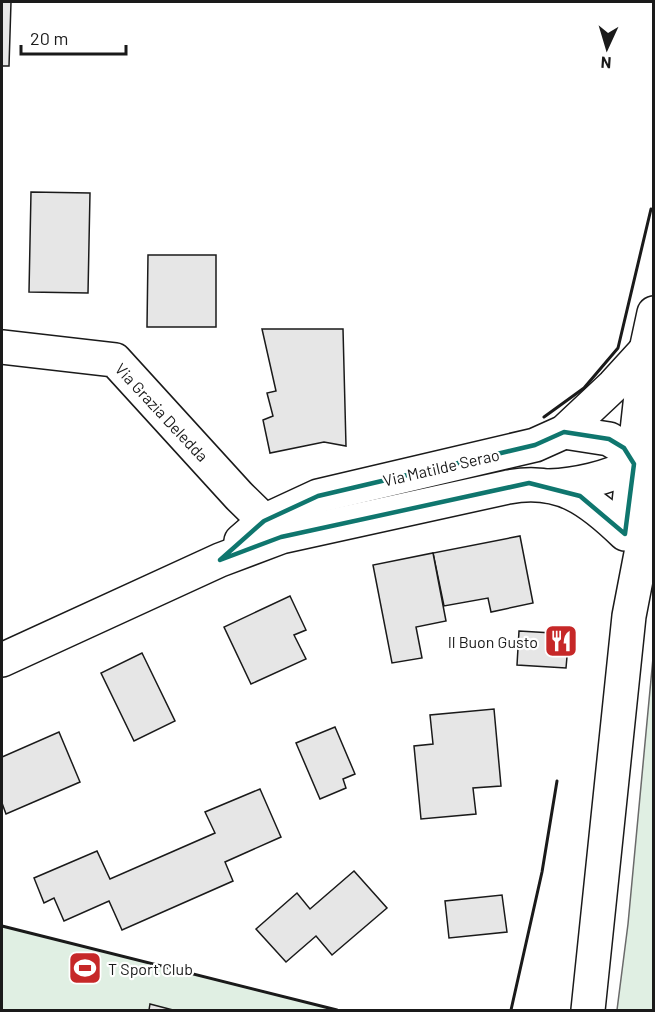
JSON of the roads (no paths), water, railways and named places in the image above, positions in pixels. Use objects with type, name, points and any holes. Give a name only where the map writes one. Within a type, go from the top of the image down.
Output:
[{"type":"street","points":[[588,1011],[628,616],[648,472],[646,350],[654,313]]},
{"type":"street","name":"Via Grazia Deledda","points":[[2,347],[115,360],[273,529]]},
{"type":"street","name":"Via Matilde Serao","points":[[2,660],[220,560],[273,529],[318,496],[535,445],[564,432],[614,385],[646,350]]},
{"type":"street","points":[[564,432],[609,439],[624,448],[648,472]]},
{"type":"street","points":[[548,486],[648,472]]},
{"type":"street","points":[[628,616],[625,534],[648,472]]},
{"type":"street","name":"Via Matilde Serao","points":[[273,529],[529,483],[580,496],[625,534]]},
{"type":"place","name":"Il Buon Gusto","points":[[561,641]]},
{"type":"place","name":"T Sport Club","points":[[85,968]]}]
